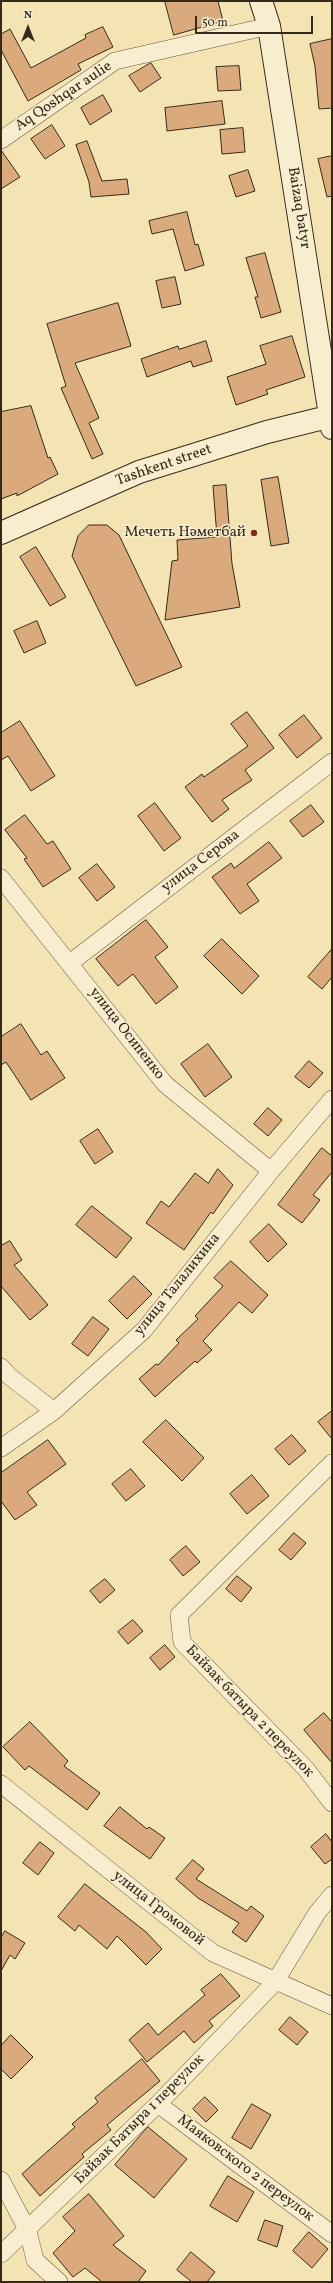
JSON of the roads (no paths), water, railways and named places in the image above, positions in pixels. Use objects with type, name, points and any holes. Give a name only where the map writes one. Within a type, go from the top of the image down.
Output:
[{"type":"street","name":"Baizaq batyr","points":[[261,1],[269,26],[331,420]]},
{"type":"street","name":"Aq Qoshqar aulie","points":[[1,140],[115,61],[269,26]]},
{"type":"street","name":"Tashkent street","points":[[1,533],[139,472],[267,432],[331,420]]},
{"type":"street","name":"улица Серова","points":[[70,963],[332,762]]},
{"type":"street","name":"улица Осипенко","points":[[1,878],[165,1084],[271,1170]]},
{"type":"street","name":"улица Талалихина","points":[[1,1448],[54,1411],[144,1330],[271,1170],[332,1099]]},
{"type":"street","points":[[1,1367],[9,1376],[54,1411]]},
{"type":"street","name":"Байзак батыра 2 переулок","points":[[332,1464],[179,1615],[182,1642],[306,1769],[332,1803]]},
{"type":"street","name":"улица Громовой","points":[[1,1784],[213,1952],[275,1982],[332,2006]]},
{"type":"street","points":[[275,1982],[317,1913],[332,1895]]},
{"type":"street","name":"Байзак Батыра 1 переулок","points":[[1,2254],[28,2231],[158,2104],[275,1982]]},
{"type":"street","name":"Маяковского 2 переулок","points":[[158,2104],[332,2234]]},
{"type":"street","points":[[1,2180],[28,2231],[35,2260],[59,2282]]},
{"type":"place","name":"Мечеть Нәметбай","points":[[254,533]]}]
